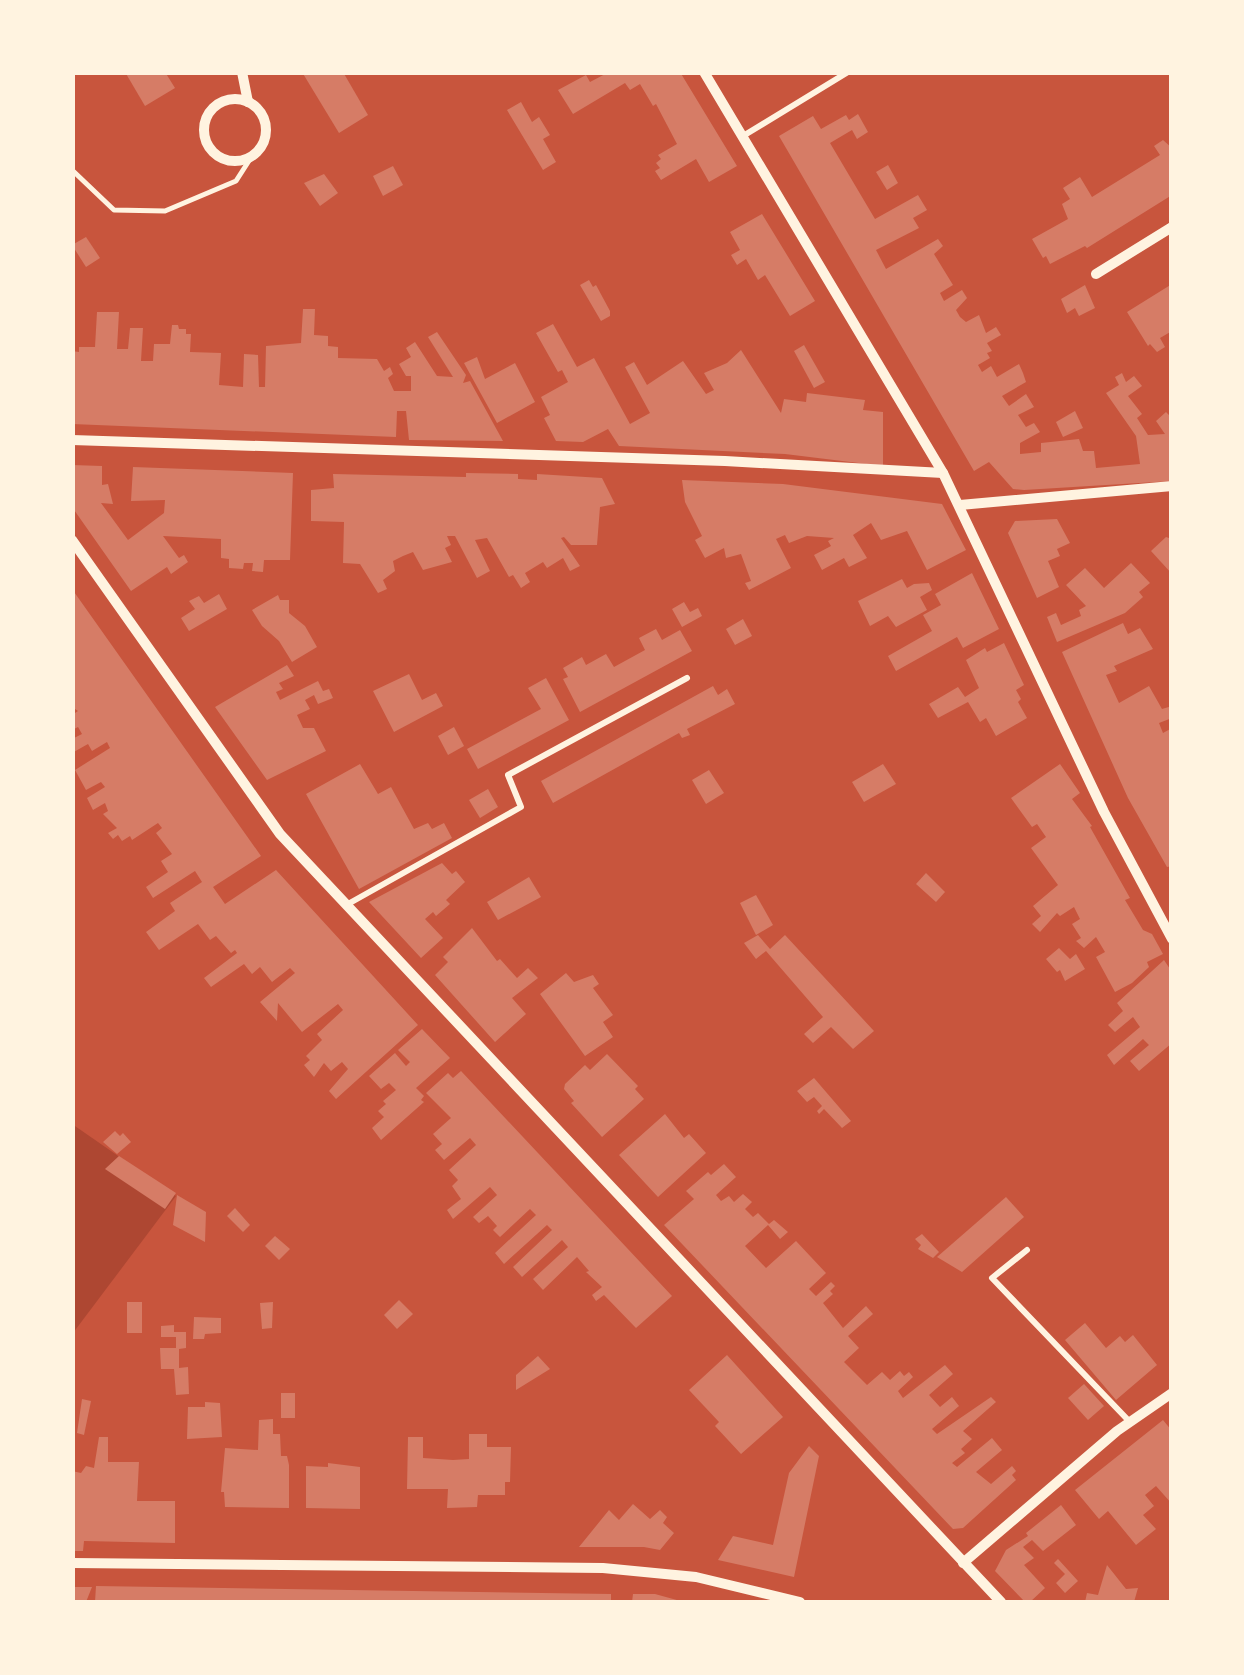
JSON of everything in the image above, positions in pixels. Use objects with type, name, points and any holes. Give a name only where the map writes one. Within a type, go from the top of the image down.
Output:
[{"type":"street","points":[[242,72],[248,102]]},
{"type":"street","points":[[704,72],[944,473],[1104,812],[1172,939]]},
{"type":"street","points":[[238,99],[248,102],[263,117],[266,128],[260,148],[252,156],[231,161],[221,158],[206,142],[209,111],[217,104],[238,99]]},
{"type":"street","points":[[1096,274],[1172,227]]},
{"type":"street","points":[[72,440],[705,460],[944,473]]},
{"type":"street","points":[[960,505],[1172,486]]},
{"type":"street","points":[[72,540],[280,834],[1001,1602]]},
{"type":"street","points":[[964,1563],[1130,1422],[1172,1393]]},
{"type":"street","points":[[72,1564],[603,1568],[696,1577],[800,1602]]},
{"type":"lane","points":[[742,136],[848,72]]},
{"type":"lane","points":[[347,905],[521,808],[508,776],[687,678]]},
{"type":"lane","points":[[1027,1250],[992,1278],[1130,1422]]},
{"type":"path","points":[[72,170],[114,210],[165,211],[236,181],[252,156]]},
{"type":"shaded area","points":[[72,1124],[176,1196],[73,1333],[72,1332]]},
{"type":"building","points":[[125,72],[165,72],[175,88],[145,106]]},
{"type":"building","points":[[302,72],[343,72],[368,115],[339,133]]},
{"type":"building","points":[[609,72],[680,72],[737,166],[709,182],[696,159],[661,180],[655,171],[660,168],[656,163],[661,159],[658,155],[677,144],[656,104],[653,106],[640,84],[630,90],[625,83],[573,114],[558,90],[586,75],[590,82]]},
{"type":"building","points":[[521,102],[532,122],[539,117],[550,135],[543,139],[556,162],[543,170],[507,110]]},
{"type":"building","points":[[858,114],[868,132],[857,139],[852,130],[830,143],[875,219],[918,195],[927,210],[913,218],[919,228],[876,250],[886,269],[938,239],[943,246],[934,254],[953,285],[940,293],[944,301],[962,290],[967,298],[956,310],[960,317],[966,322],[979,315],[986,333],[996,327],[1001,335],[987,343],[992,351],[987,353],[990,358],[978,365],[982,372],[991,366],[997,377],[1019,364],[1023,373],[1026,382],[1002,396],[1009,406],[1026,394],[1034,407],[1018,415],[1026,427],[1034,423],[1040,432],[1020,443],[1020,454],[1041,452],[1041,443],[1079,439],[1083,451],[1094,451],[1096,468],[1140,464],[1136,436],[1106,393],[1119,385],[1115,377],[1122,373],[1126,382],[1134,376],[1142,386],[1128,396],[1142,414],[1137,418],[1148,435],[1165,434],[1156,421],[1166,412],[1172,418],[1172,481],[1024,490],[1013,489],[989,462],[974,471],[779,136],[813,116],[821,129],[846,115],[849,120]]},
{"type":"building","points":[[1163,140],[1172,148],[1172,195],[1087,248],[1050,264],[1046,256],[1043,258],[1032,239],[1068,219],[1062,204],[1070,199],[1063,188],[1080,177],[1092,197],[1160,155],[1154,146]]},
{"type":"building","points":[[888,165],[898,183],[887,190],[876,172]]},
{"type":"building","points":[[393,166],[403,185],[383,196],[373,176]]},
{"type":"building","points":[[324,174],[338,193],[320,206],[304,183]]},
{"type":"building","points":[[762,214],[815,301],[790,316],[765,275],[758,280],[746,259],[737,265],[731,255],[740,250],[730,232]]},
{"type":"building","points":[[86,237],[100,258],[86,267],[72,245]]},
{"type":"building","points":[[589,280],[610,311],[610,316],[601,321],[580,285]]},
{"type":"building","points":[[1172,284],[1172,331],[1160,338],[1165,347],[1157,352],[1148,346],[1127,312]]},
{"type":"building","points":[[1085,285],[1095,308],[1079,316],[1075,308],[1067,313],[1061,299]]},
{"type":"building","points":[[303,309],[315,309],[314,335],[328,336],[328,346],[338,347],[338,358],[377,359],[384,371],[390,367],[393,374],[388,378],[394,391],[411,391],[411,376],[406,376],[399,364],[411,357],[406,348],[415,342],[437,376],[453,377],[428,337],[437,332],[466,375],[463,383],[470,381],[503,441],[409,440],[406,411],[397,411],[396,437],[72,424],[72,351],[95,347],[97,312],[119,312],[117,349],[128,349],[130,328],[143,328],[141,361],[153,361],[154,344],[170,344],[172,325],[178,325],[191,334],[190,352],[221,353],[219,385],[243,387],[244,354],[258,355],[259,387],[265,387],[266,346],[301,343]]},
{"type":"building","points":[[553,324],[577,367],[594,358],[630,424],[650,413],[625,367],[634,362],[647,385],[683,361],[706,394],[714,390],[704,373],[727,363],[741,350],[781,413],[784,399],[806,402],[807,393],[865,400],[863,410],[883,412],[883,466],[785,454],[619,446],[608,429],[583,442],[556,441],[544,418],[550,415],[541,397],[568,382],[536,333]]},
{"type":"building","points":[[804,345],[825,382],[814,388],[794,351]]},
{"type":"building","points":[[477,357],[485,379],[515,363],[535,402],[497,423],[464,363]]},
{"type":"building","points":[[1075,411],[1083,428],[1063,437],[1056,422]]},
{"type":"building","points":[[72,465],[102,466],[102,485],[108,484],[113,504],[101,503],[128,540],[164,513],[165,500],[131,501],[133,467],[293,473],[290,560],[264,560],[263,572],[252,571],[253,563],[244,563],[243,569],[229,568],[229,559],[221,558],[221,539],[163,536],[179,558],[184,555],[188,562],[171,574],[167,567],[131,591],[72,507]]},
{"type":"building","points":[[466,473],[518,474],[518,479],[537,480],[537,474],[602,478],[615,504],[600,507],[597,545],[571,545],[561,538],[580,566],[570,571],[563,558],[547,568],[543,562],[525,573],[530,582],[521,588],[513,575],[509,577],[487,538],[475,540],[490,571],[477,578],[455,536],[447,536],[451,545],[445,548],[452,562],[423,570],[413,552],[403,556],[393,561],[395,571],[383,580],[387,589],[378,593],[360,564],[343,563],[344,522],[311,521],[311,490],[334,488],[333,474],[466,477]]},
{"type":"building","points":[[682,480],[783,484],[942,504],[966,550],[927,570],[907,531],[881,540],[871,523],[853,535],[867,558],[849,567],[844,558],[822,570],[814,555],[831,546],[828,541],[834,538],[807,536],[789,543],[785,535],[776,539],[791,568],[749,590],[745,583],[751,581],[741,554],[726,558],[724,548],[705,558],[695,540],[702,536],[685,502]]},
{"type":"building","points":[[1057,519],[1070,543],[1057,549],[1060,556],[1048,561],[1059,587],[1037,598],[1008,533],[1015,521]]},
{"type":"building","points":[[1166,537],[1172,539],[1172,574],[1151,551]]},
{"type":"building","points":[[1131,563],[1150,583],[1139,592],[1143,597],[1125,613],[1057,642],[1047,617],[1056,613],[1061,625],[1081,616],[1079,610],[1086,606],[1066,585],[1085,568],[1104,588]]},
{"type":"building","points":[[972,573],[999,629],[963,648],[957,637],[896,671],[888,656],[932,631],[923,615],[941,605],[935,594]]},
{"type":"building","points":[[902,579],[907,588],[929,583],[932,590],[920,597],[927,610],[896,627],[888,616],[870,626],[858,601]]},
{"type":"building","points":[[72,589],[261,856],[213,887],[225,904],[276,870],[418,1025],[336,1099],[329,1091],[348,1069],[342,1062],[331,1071],[324,1063],[314,1077],[304,1065],[310,1060],[306,1056],[322,1040],[317,1034],[343,1010],[338,1004],[302,1032],[278,1003],[277,1021],[260,1002],[295,973],[290,968],[272,982],[260,967],[252,974],[244,964],[211,987],[204,978],[237,953],[235,950],[231,953],[216,936],[210,940],[198,924],[159,950],[146,932],[175,911],[170,903],[202,882],[195,871],[153,898],[146,887],[168,872],[161,861],[172,854],[156,833],[162,828],[158,823],[132,840],[130,836],[122,841],[118,835],[113,839],[108,833],[117,828],[103,814],[108,811],[105,803],[93,810],[87,798],[105,787],[101,782],[86,790],[75,770],[110,748],[107,742],[92,751],[88,744],[72,753],[72,739],[82,734],[78,727],[72,730],[72,715],[78,711],[72,707]]},
{"type":"building","points":[[219,594],[227,609],[189,631],[181,618],[195,609],[189,601],[199,596],[204,603]]},
{"type":"building","points":[[278,595],[280,600],[289,600],[289,613],[305,626],[317,647],[292,662],[252,610]]},
{"type":"building","points":[[684,602],[690,612],[698,608],[702,616],[682,627],[672,609]]},
{"type":"building","points":[[743,619],[752,636],[735,645],[726,629]]},
{"type":"building","points":[[1123,623],[1128,634],[1140,628],[1153,649],[1114,666],[1117,671],[1106,675],[1119,703],[1149,686],[1162,709],[1172,706],[1172,718],[1159,723],[1163,733],[1172,728],[1172,866],[1167,867],[1128,798],[1062,652]]},
{"type":"building","points":[[656,629],[662,640],[680,630],[692,651],[580,712],[563,679],[568,677],[563,668],[582,657],[586,665],[606,654],[614,667],[645,650],[639,638]]},
{"type":"building","points":[[1004,643],[1024,685],[1016,690],[1027,718],[996,736],[986,718],[980,722],[968,702],[938,718],[929,704],[958,687],[965,697],[979,688],[966,660],[985,648],[987,652]]},
{"type":"building","points":[[287,665],[294,676],[279,683],[283,689],[276,692],[280,700],[318,681],[323,691],[329,689],[333,698],[318,704],[314,695],[305,700],[310,709],[297,715],[303,728],[314,728],[326,751],[267,780],[215,707]]},
{"type":"building","points":[[409,674],[422,700],[436,693],[443,706],[394,732],[373,691]]},
{"type":"building","points":[[546,678],[569,720],[478,769],[467,749],[541,709],[528,688]]},
{"type":"building","points":[[713,686],[718,695],[727,689],[735,704],[687,729],[690,735],[682,738],[679,733],[553,803],[541,781]]},
{"type":"building","points":[[454,727],[464,746],[448,755],[438,736]]},
{"type":"building","points":[[360,764],[378,794],[391,787],[414,829],[428,823],[432,829],[444,823],[452,838],[359,889],[306,794]]},
{"type":"building","points":[[883,764],[896,784],[864,802],[852,782]]},
{"type":"building","points":[[1060,764],[1080,793],[1072,799],[1092,826],[1130,898],[1125,900],[1163,954],[1147,962],[1149,967],[1132,983],[1115,992],[1096,957],[1105,952],[1096,937],[1084,948],[1076,941],[1081,938],[1072,924],[1080,919],[1074,907],[1060,916],[1057,913],[1040,932],[1032,924],[1041,916],[1033,906],[1058,885],[1031,848],[1046,837],[1037,824],[1032,827],[1011,798]]},
{"type":"building","points":[[709,770],[724,793],[706,804],[692,780]]},
{"type":"building","points":[[488,789],[498,807],[480,818],[469,800]]},
{"type":"building","points":[[442,863],[465,882],[446,900],[450,904],[436,916],[433,912],[425,919],[443,938],[421,958],[369,902]]},
{"type":"building","points":[[926,873],[945,892],[936,902],[916,884]]},
{"type":"building","points":[[529,877],[541,897],[498,920],[487,902]]},
{"type":"building","points":[[756,895],[773,925],[756,935],[740,903]]},
{"type":"building","points":[[472,928],[497,961],[500,959],[517,978],[528,968],[538,978],[512,998],[526,1014],[495,1042],[435,975],[448,962],[443,957]]},
{"type":"building","points":[[758,935],[770,949],[785,935],[874,1031],[853,1049],[831,1027],[813,1043],[804,1034],[823,1017],[766,951],[756,959],[744,943]]},
{"type":"building","points":[[1059,948],[1070,959],[1076,954],[1085,969],[1065,981],[1060,970],[1057,972],[1046,959]]},
{"type":"building","points":[[1164,960],[1172,972],[1172,1043],[1139,1071],[1130,1061],[1149,1045],[1143,1039],[1114,1065],[1107,1055],[1140,1027],[1133,1017],[1115,1032],[1108,1025],[1123,1011],[1117,1003]]},
{"type":"building","points":[[566,973],[574,982],[593,975],[599,984],[593,988],[613,1015],[603,1022],[613,1037],[585,1056],[540,994]]},
{"type":"building","points":[[422,1029],[450,1058],[416,1088],[424,1102],[381,1140],[372,1128],[384,1117],[378,1111],[386,1104],[383,1101],[396,1090],[389,1083],[381,1089],[369,1076],[395,1053],[406,1066],[410,1062],[398,1050]]},
{"type":"building","points":[[607,1054],[638,1086],[635,1089],[644,1099],[602,1137],[571,1103],[574,1101],[564,1089],[585,1065],[590,1070]]},
{"type":"building","points":[[461,1071],[672,1296],[636,1328],[604,1295],[596,1301],[592,1295],[602,1287],[577,1257],[543,1290],[533,1279],[568,1247],[562,1240],[522,1277],[513,1267],[552,1230],[547,1225],[504,1264],[495,1253],[536,1215],[530,1209],[500,1237],[488,1216],[479,1223],[473,1217],[497,1195],[490,1187],[453,1219],[447,1210],[461,1199],[452,1186],[458,1180],[449,1170],[476,1145],[470,1138],[444,1160],[435,1150],[442,1144],[433,1134],[451,1118],[426,1093],[448,1073],[453,1078]]},
{"type":"building","points":[[814,1078],[851,1121],[842,1128],[824,1109],[819,1114],[822,1106],[814,1097],[807,1102],[797,1091]]},
{"type":"building","points":[[665,1114],[684,1138],[689,1134],[706,1153],[658,1197],[619,1155]]},
{"type":"building","points":[[115,1131],[131,1142],[117,1154],[103,1142]]},
{"type":"building","points":[[119,1156],[176,1193],[165,1209],[105,1169]]},
{"type":"building","points":[[724,1164],[736,1177],[716,1195],[721,1201],[729,1196],[734,1202],[743,1194],[752,1202],[745,1209],[753,1217],[758,1213],[769,1224],[774,1220],[788,1232],[780,1239],[768,1225],[745,1246],[766,1268],[796,1241],[826,1273],[809,1289],[816,1296],[831,1282],[835,1286],[823,1303],[843,1328],[866,1306],[873,1314],[848,1336],[859,1348],[844,1362],[867,1385],[882,1372],[890,1380],[900,1371],[904,1376],[909,1372],[913,1377],[898,1391],[903,1398],[945,1365],[953,1374],[929,1395],[940,1407],[952,1397],[959,1406],[932,1429],[937,1434],[991,1397],[996,1402],[963,1431],[972,1439],[961,1449],[965,1453],[952,1463],[957,1467],[992,1438],[1002,1450],[976,1472],[991,1484],[1012,1466],[1016,1480],[963,1528],[953,1529],[664,1225],[694,1199],[686,1191]]},
{"type":"building","points":[[177,1195],[206,1212],[205,1242],[173,1225]]},
{"type":"building","points":[[1006,1197],[1024,1217],[962,1272],[937,1257]]},
{"type":"building","points":[[235,1208],[250,1225],[243,1232],[227,1216]]},
{"type":"building","points":[[922,1234],[939,1252],[933,1258],[918,1249],[921,1245],[915,1239]]},
{"type":"building","points":[[275,1236],[290,1249],[279,1260],[265,1246]]},
{"type":"building","points":[[399,1300],[413,1314],[397,1329],[384,1315]]},
{"type":"building","points":[[127,1302],[142,1302],[142,1333],[127,1333]]},
{"type":"building","points":[[273,1302],[272,1328],[262,1329],[260,1303]]},
{"type":"building","points":[[194,1317],[221,1318],[221,1333],[193,1339]]},
{"type":"building","points":[[1085,1323],[1106,1348],[1120,1336],[1125,1342],[1133,1335],[1157,1365],[1116,1400],[1065,1340]]},
{"type":"building","points":[[174,1325],[174,1332],[186,1332],[186,1348],[179,1349],[179,1368],[188,1367],[189,1394],[176,1395],[174,1369],[161,1369],[160,1348],[176,1348],[176,1337],[161,1337],[161,1326]]},
{"type":"building","points":[[727,1355],[783,1417],[741,1454],[715,1426],[719,1422],[689,1390]]},
{"type":"building","points":[[538,1356],[550,1369],[516,1390],[516,1375]]},
{"type":"building","points":[[1084,1384],[1104,1406],[1088,1420],[1068,1398]]},
{"type":"building","points":[[281,1393],[295,1393],[295,1418],[281,1418]]},
{"type":"building","points":[[82,1399],[91,1401],[84,1435],[77,1433]]},
{"type":"building","points":[[205,1402],[220,1403],[222,1437],[187,1439],[188,1407],[205,1407]]},
{"type":"building","points":[[273,1419],[273,1434],[280,1434],[281,1456],[287,1456],[289,1465],[289,1508],[225,1507],[221,1492],[225,1448],[258,1450],[259,1420]]},
{"type":"building","points":[[1163,1420],[1172,1431],[1172,1504],[1156,1486],[1145,1495],[1154,1506],[1143,1515],[1156,1529],[1136,1545],[1108,1511],[1099,1519],[1075,1490]]},
{"type":"building","points":[[469,1434],[487,1434],[487,1447],[511,1447],[510,1482],[505,1482],[505,1495],[478,1495],[477,1507],[447,1508],[448,1489],[407,1489],[408,1437],[423,1437],[423,1458],[453,1460],[469,1459]]},
{"type":"building","points":[[99,1437],[108,1437],[108,1462],[139,1462],[137,1501],[175,1501],[175,1543],[84,1541],[83,1551],[72,1551],[72,1471],[81,1473],[86,1466],[94,1468]]},
{"type":"building","points":[[809,1446],[819,1456],[794,1577],[718,1560],[733,1536],[773,1545],[789,1473]]},
{"type":"building","points":[[328,1463],[360,1467],[360,1509],[306,1508],[306,1466],[328,1467]]},
{"type":"building","points":[[633,1504],[650,1519],[660,1510],[667,1517],[663,1523],[674,1533],[660,1550],[579,1547],[609,1510],[619,1520]]},
{"type":"building","points":[[1061,1505],[1076,1525],[1043,1551],[1032,1540],[1023,1547],[1034,1558],[1024,1565],[1045,1588],[1025,1602],[995,1571],[1006,1550],[1028,1536],[1026,1533]]},
{"type":"building","points":[[1058,1559],[1078,1581],[1065,1593],[1056,1583],[1065,1574],[1054,1563]]},
{"type":"building","points":[[1107,1565],[1126,1589],[1138,1588],[1134,1602],[1085,1602],[1087,1593],[1098,1595]]},
{"type":"building","points":[[96,1586],[611,1594],[611,1602],[95,1602]]},
{"type":"building","points":[[72,1587],[92,1587],[86,1602],[72,1602]]},
{"type":"building","points":[[633,1594],[655,1594],[684,1602],[632,1602]]}]
